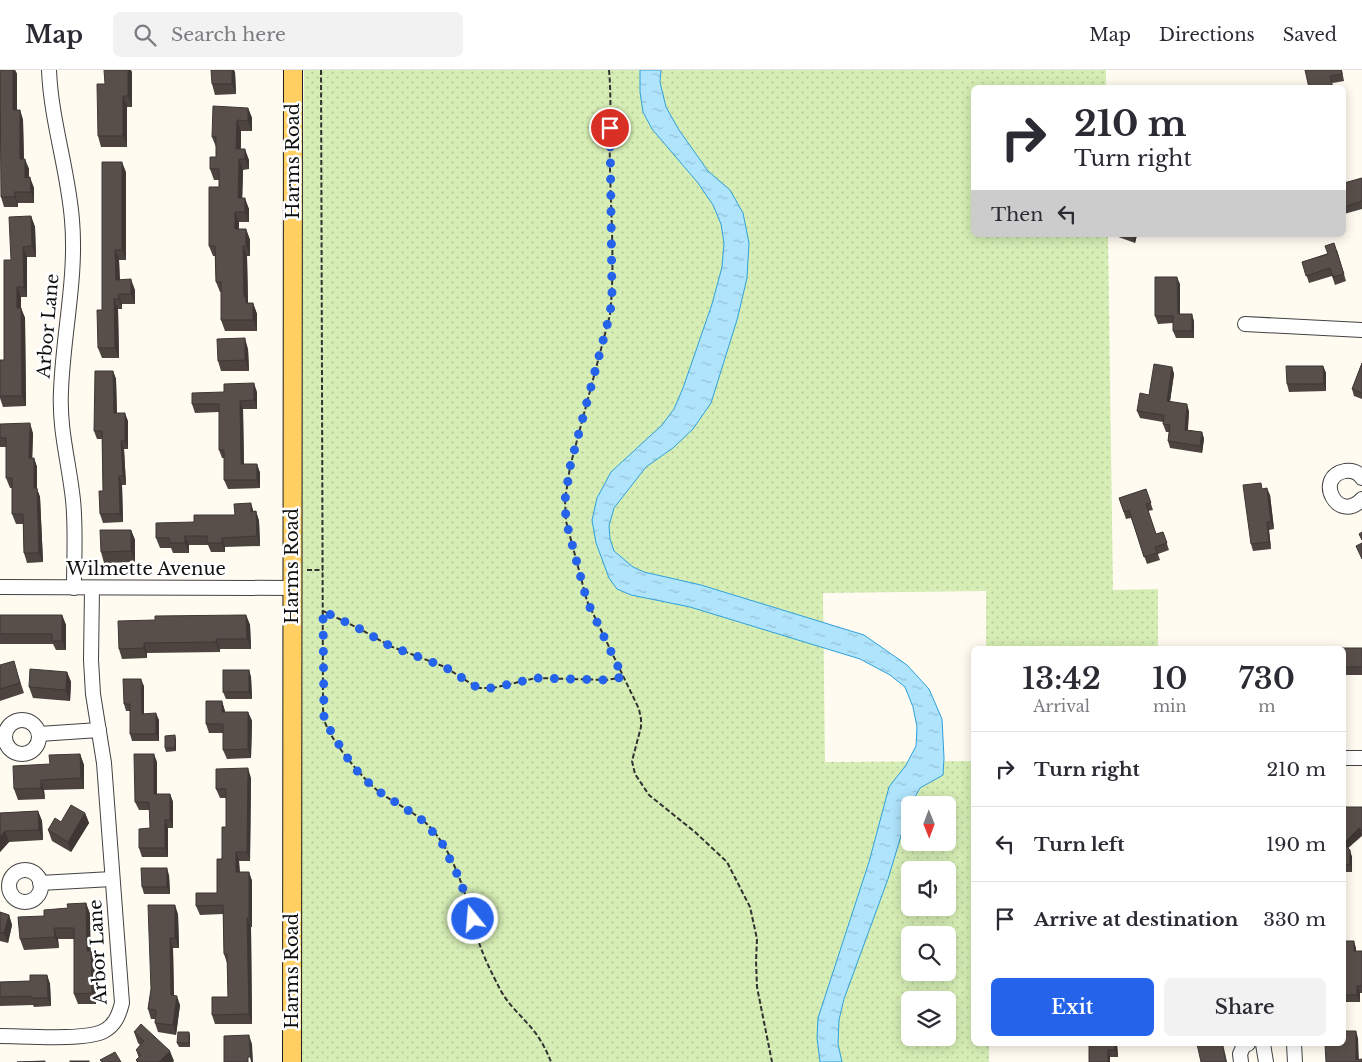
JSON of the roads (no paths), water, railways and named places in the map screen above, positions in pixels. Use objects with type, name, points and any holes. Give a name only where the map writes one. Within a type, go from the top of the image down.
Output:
[{"type":"main road","name":"Harms Road","points":[[292,1062],[293,70]]},
{"type":"street","name":"Arbor Lane","points":[[49,70],[52,106],[69,194],[73,241],[61,390],[61,415],[62,434],[73,502],[74,588]]},
{"type":"street","points":[[1245,324],[1362,330]]},
{"type":"street","points":[[1362,478],[1353,471],[1346,470],[1338,473],[1330,484],[1332,498],[1342,506],[1356,505],[1362,499]]},
{"type":"street","name":"Wilmette Avenue","points":[[0,587],[292,588]]},
{"type":"street","name":"Arbor Lane","points":[[0,1036],[93,1035],[104,1031],[116,1021],[122,1003],[104,763],[93,694],[91,660],[92,588]]},
{"type":"street","points":[[39,734],[99,730]]},
{"type":"street","points":[[1346,758],[1362,758]]},
{"type":"street","name":"Arbor Lane","points":[[40,883],[112,880]]},
{"type":"street","points":[[1241,1062],[1240,1054],[1244,1046]]},
{"type":"street","points":[[1263,1046],[1266,1062]]},
{"type":"street","points":[[1294,1046],[1295,1062]]},
{"type":"water","points":[[640,70],[661,70],[660,82],[666,107],[679,130],[708,171],[730,190],[743,213],[749,243],[747,278],[737,320],[711,403],[693,429],[673,448],[646,467],[614,508],[609,526],[610,539],[614,551],[633,567],[644,572],[701,585],[864,635],[907,665],[929,689],[942,719],[943,775],[920,788],[916,796],[901,796],[901,836],[888,879],[844,999],[839,1020],[838,1044],[842,1062],[820,1062],[817,1038],[818,1018],[869,862],[889,787],[906,765],[916,746],[917,727],[913,707],[905,687],[890,675],[860,659],[690,607],[631,595],[617,589],[609,578],[596,543],[592,520],[597,498],[611,472],[662,425],[674,409],[712,304],[722,267],[724,243],[721,224],[713,205],[698,183],[652,129],[643,112],[640,92]]}]
